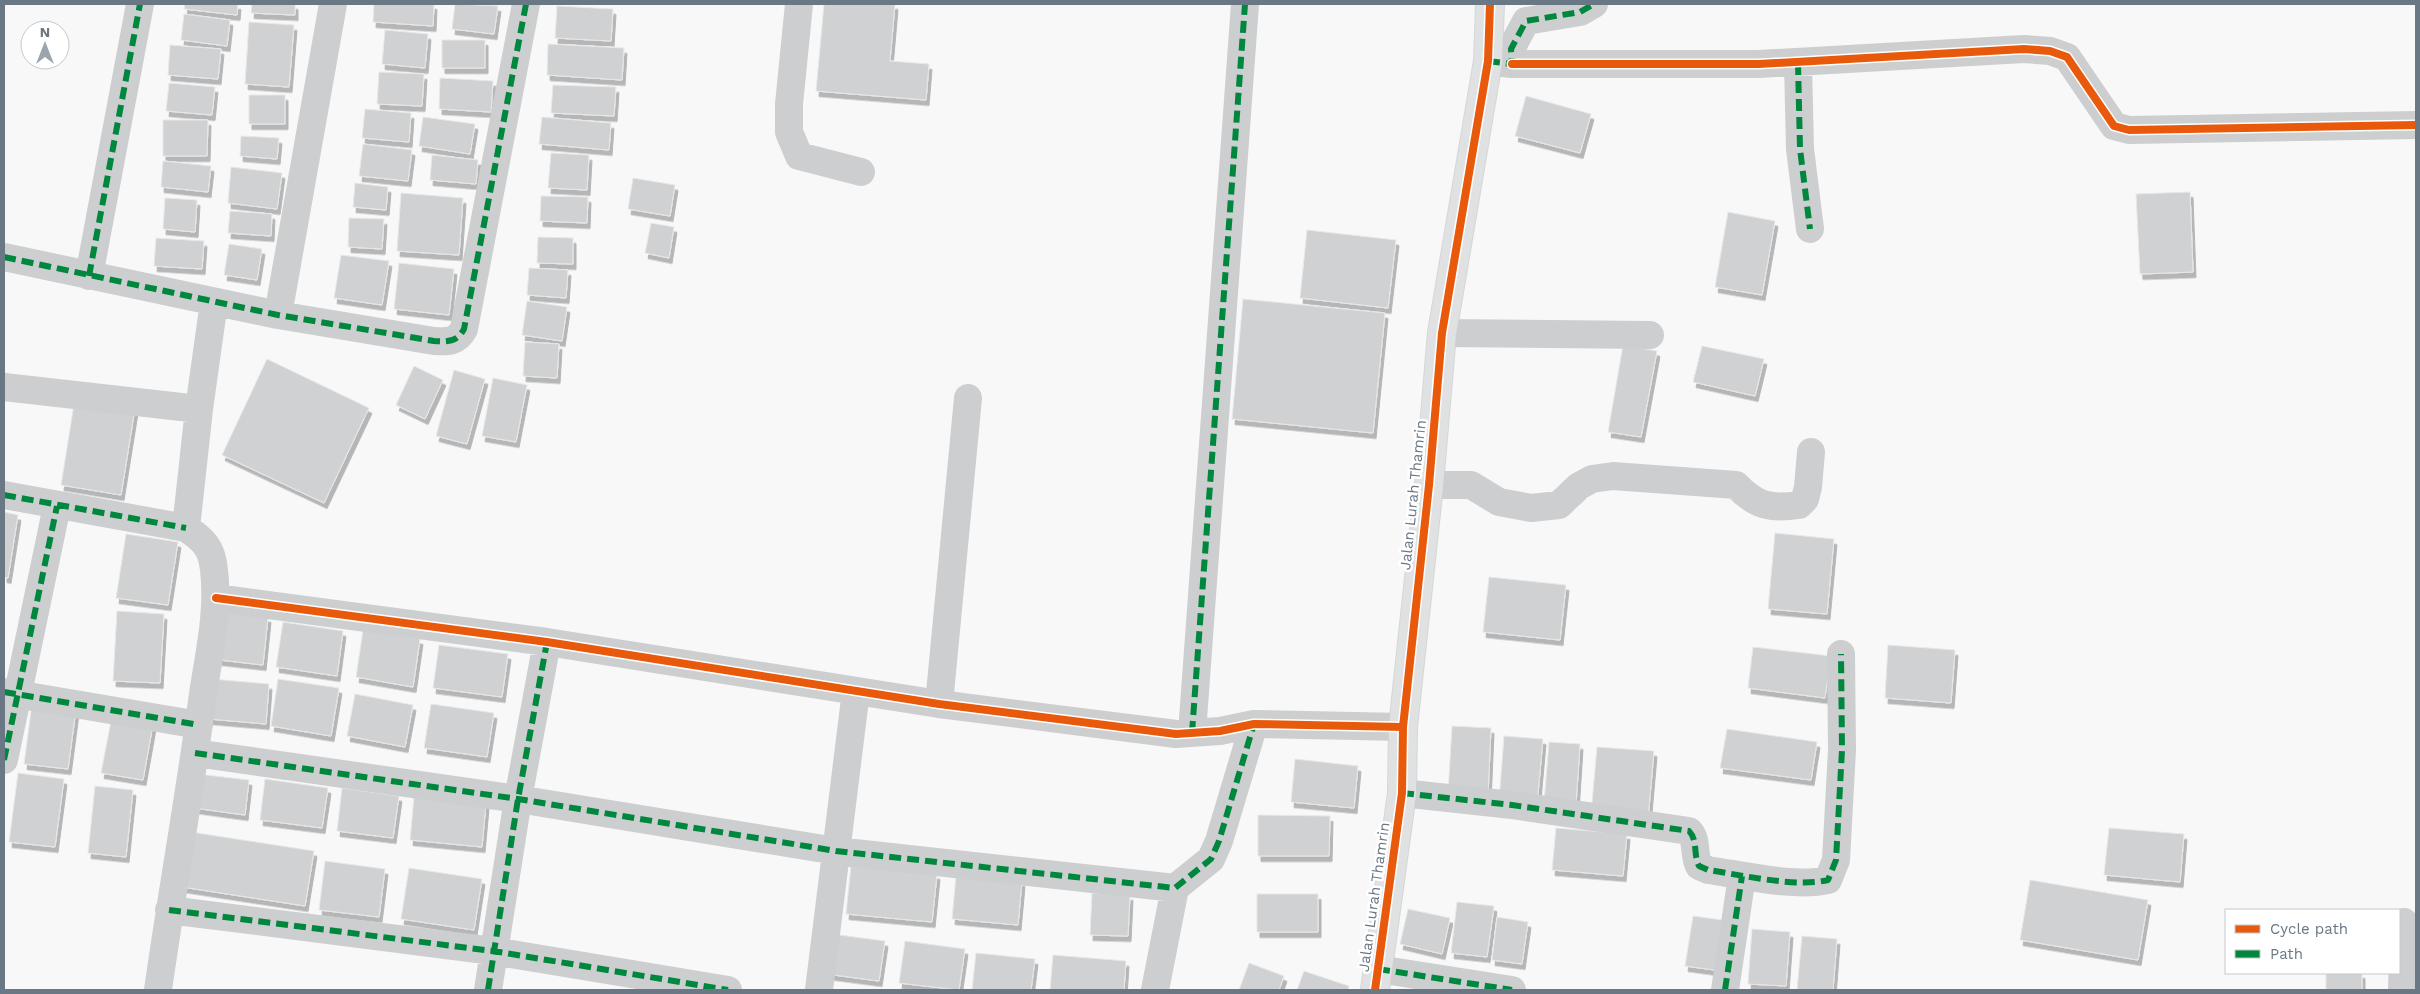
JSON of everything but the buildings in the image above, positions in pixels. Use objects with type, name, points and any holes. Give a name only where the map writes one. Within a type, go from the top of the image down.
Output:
[{"type":"street","points":[[89,276],[140,4]]},
{"type":"street","points":[[278,315],[333,4]]},
{"type":"street","points":[[4,257],[278,315],[434,341],[451,342],[460,337],[468,312],[526,4]]},
{"type":"street","points":[[799,4],[789,104],[789,132],[799,156],[861,172]]},
{"type":"street","points":[[1192,733],[1245,4]]},
{"type":"street","name":"Jalan Lurah Thamrin","points":[[1377,980],[1402,793],[1403,726],[1429,485],[1442,333],[1500,63],[1490,4]]},
{"type":"street","points":[[1500,63],[1511,49],[1526,21],[1580,12],[1594,4]]},
{"type":"street","points":[[1500,63],[1798,63],[2024,49],[2041,50],[2067,57],[2114,126],[2129,130],[2416,125]]},
{"type":"street","points":[[1798,63],[1800,149],[1810,229]]},
{"type":"street","points":[[186,528],[199,409],[214,302]]},
{"type":"street","points":[[1442,333],[1650,335]]},
{"type":"street","points":[[4,387],[199,409]]},
{"type":"street","points":[[940,704],[968,398]]},
{"type":"street","points":[[1429,485],[1471,485],[1499,502],[1531,508],[1559,505],[1579,486],[1592,479],[1613,476],[1652,478],[1736,485],[1749,498],[1760,505],[1786,507],[1799,505],[1805,499],[1811,452]]},
{"type":"street","points":[[4,495],[186,528],[204,540],[209,551],[214,568],[216,598],[196,753],[169,910],[158,990]]},
{"type":"street","points":[[4,760],[10,693],[57,506]]},
{"type":"street","points":[[216,598],[546,642],[940,704],[1176,734],[1254,724],[1403,726]]},
{"type":"street","points":[[488,990],[518,799],[546,642]]},
{"type":"street","points":[[1402,793],[1512,805],[1689,831],[1694,839],[1694,857],[1699,866],[1770,880],[1819,882],[1828,880],[1833,871],[1842,750],[1840,654]]},
{"type":"street","points":[[819,990],[856,691]]},
{"type":"street","points":[[10,693],[199,725]]},
{"type":"street","points":[[1155,990],[1175,888],[1211,859],[1219,841],[1254,724]]},
{"type":"street","points":[[196,753],[518,799],[836,851],[1175,888]]},
{"type":"street","points":[[1725,990],[1742,876]]},
{"type":"street","points":[[169,910],[493,951],[728,990]]},
{"type":"street","points":[[2402,990],[2404,922]]},
{"type":"street","points":[[1377,980],[1512,990]]},
{"type":"marked path","points":[[89,276],[140,4]]},
{"type":"marked path","points":[[4,257],[278,315],[434,341],[455,339],[464,329],[526,4]]},
{"type":"marked path","points":[[1192,733],[1245,4]]},
{"type":"marked path","points":[[1488,61],[1512,64],[1511,49],[1526,21],[1580,12],[1594,4]]},
{"type":"marked path","points":[[1798,63],[1800,149],[1810,229]]},
{"type":"marked path","points":[[4,495],[186,528]]},
{"type":"marked path","points":[[4,760],[57,506]]},
{"type":"marked path","points":[[488,990],[518,799],[547,642]]},
{"type":"marked path","points":[[1402,793],[1512,805],[1689,831],[1694,839],[1699,866],[1708,870],[1785,882],[1801,883],[1828,880],[1836,860],[1842,750],[1841,654]]},
{"type":"marked path","points":[[4,692],[199,725]]},
{"type":"marked path","points":[[195,753],[518,799],[836,851],[1175,888],[1211,859],[1219,841],[1254,724]]},
{"type":"marked path","points":[[1725,990],[1742,876]]},
{"type":"marked path","points":[[169,910],[493,951],[728,990]]},
{"type":"marked path","points":[[1378,969],[1512,990]]},
{"type":"cycle path","points":[[1375,990],[1402,793],[1403,727],[1429,485],[1442,333],[1488,61],[1490,4]]},
{"type":"cycle path","points":[[1512,64],[1759,64],[2024,49],[2050,51],[2067,57],[2114,126],[2129,130],[2416,125]]},
{"type":"cycle path","points":[[216,598],[547,642],[939,704],[1176,734],[1220,731],[1254,724],[1403,727]]}]
